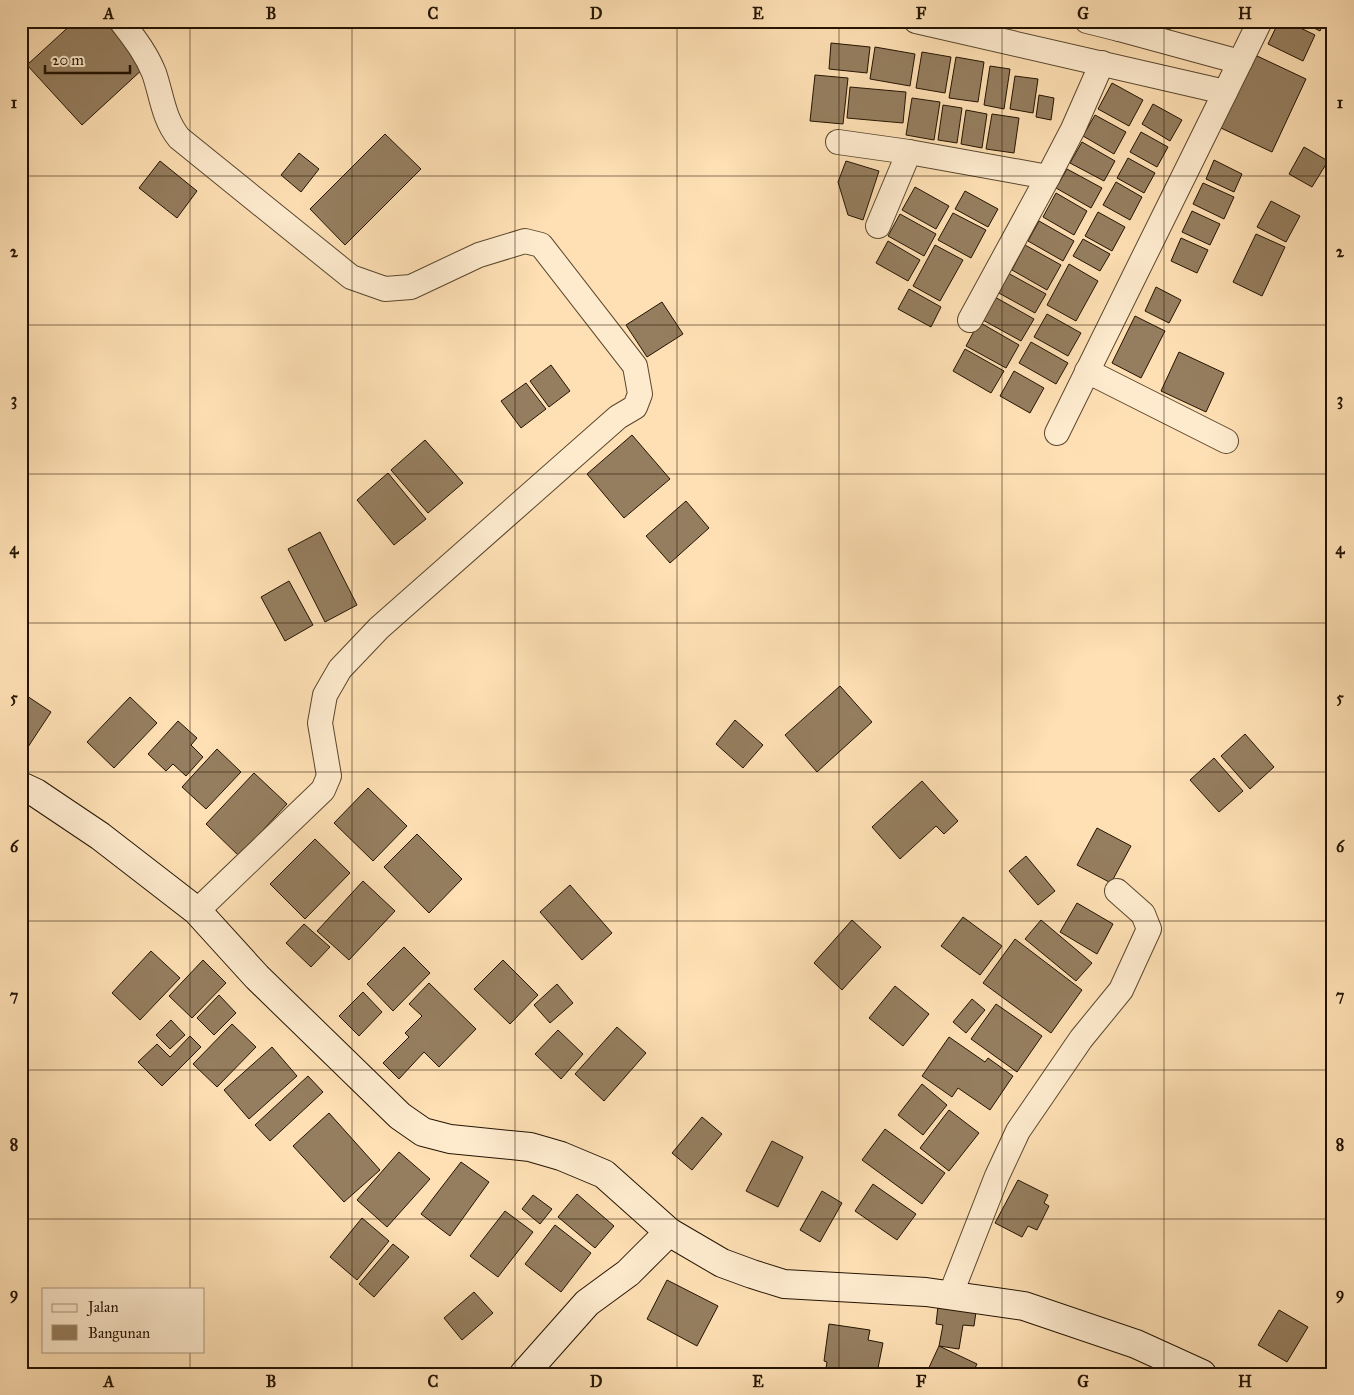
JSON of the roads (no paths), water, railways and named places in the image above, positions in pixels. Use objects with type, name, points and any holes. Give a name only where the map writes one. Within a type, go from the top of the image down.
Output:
[{"type":"street","points":[[121,21],[140,45],[154,73],[169,125],[179,138],[350,277],[386,289],[411,287],[479,255],[525,241],[541,245],[635,366],[640,394],[635,407],[618,418],[379,628],[340,669],[324,695],[320,722],[329,776],[323,790],[197,912]]},
{"type":"street","points":[[916,21],[1225,92]]},
{"type":"street","points":[[1087,21],[1121,25],[1240,62]]},
{"type":"street","points":[[1057,433],[1260,21]]},
{"type":"street","points":[[970,320],[1073,129],[1102,63]]},
{"type":"street","points":[[838,142],[909,152],[1048,177]]},
{"type":"street","points":[[878,226],[909,152]]},
{"type":"street","points":[[1087,371],[1226,442]]},
{"type":"street","points":[[21,786],[36,793],[100,836],[197,912],[257,977],[408,1121],[423,1132],[450,1139],[530,1147],[562,1156],[604,1174],[669,1232],[722,1263],[784,1284],[926,1292],[1024,1306],[1136,1344],[1202,1374]]},
{"type":"street","points":[[950,1296],[997,1176],[1018,1131],[1081,1039],[1121,990],[1149,929],[1143,914],[1117,892]]},
{"type":"street","points":[[524,1374],[586,1303],[628,1273],[669,1232]]}]
